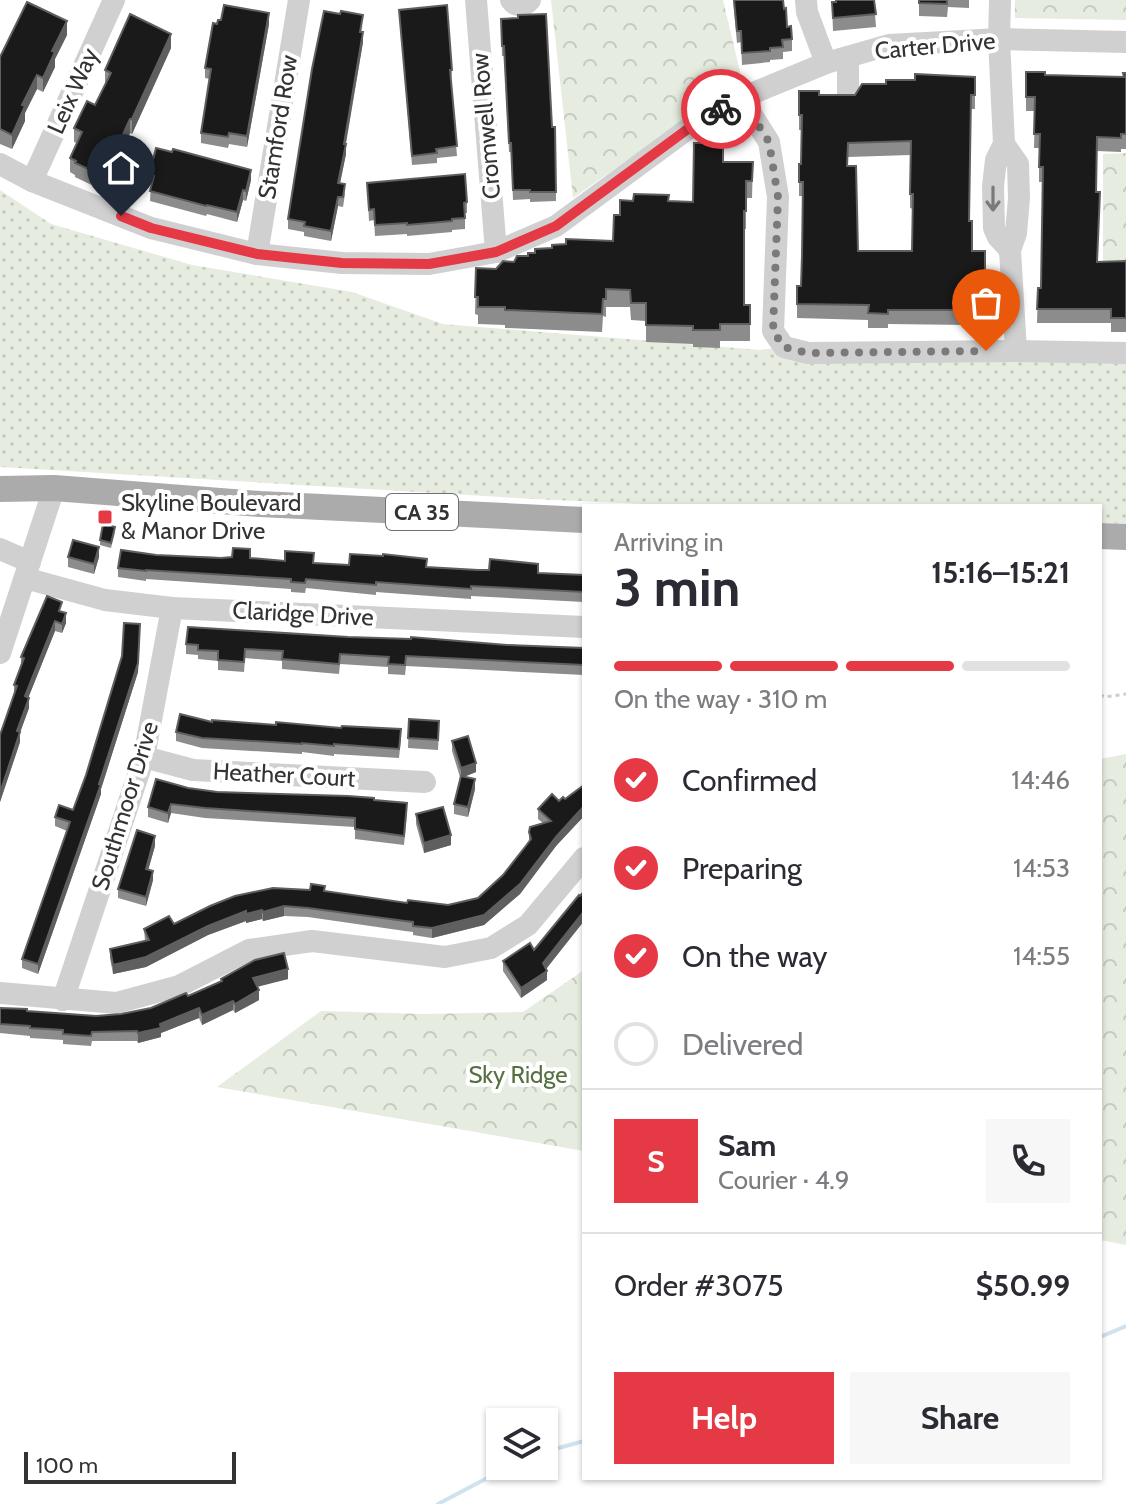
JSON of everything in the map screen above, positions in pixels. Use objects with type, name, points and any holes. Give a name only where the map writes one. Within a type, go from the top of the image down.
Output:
[{"type":"main road","name":"CA 35","points":[[0,489],[54,488],[260,504],[582,520]]},
{"type":"main road","points":[[1102,536],[1126,537]]},
{"type":"street","name":"Leix Way","points":[[32,181],[114,0]]},
{"type":"street","name":"Stamford Row","points":[[257,254],[299,0]]},
{"type":"street","name":"Cromwell Row","points":[[476,0],[496,252]]},
{"type":"street","points":[[511,0],[520,6],[530,0]]},
{"type":"street","points":[[806,0],[807,12],[826,63]]},
{"type":"street","points":[[1000,0],[1004,144],[996,160],[994,228],[1010,250],[1016,351]]},
{"type":"street","name":"Carter Drive","points":[[0,164],[32,181],[151,228],[257,254],[342,263],[429,264],[496,252],[556,226],[700,120],[741,98],[826,63],[889,45],[999,39],[1126,42]]},
{"type":"street","points":[[848,57],[848,96]]},
{"type":"street","points":[[741,98],[769,142],[778,197],[773,331],[784,347],[808,353],[1126,353]]},
{"type":"street","points":[[0,653],[7,606],[27,570],[54,488]]},
{"type":"street","name":"Claridge Drive","points":[[0,549],[27,570],[105,600],[172,608],[582,627]]},
{"type":"street","name":"Southmoor Drive","points":[[63,1000],[144,757],[172,608]]},
{"type":"street","name":"Heather Court","points":[[144,757],[193,770],[425,782]]},
{"type":"street","points":[[0,993],[116,1003],[179,986],[249,950],[312,941],[445,957],[491,948],[528,925],[582,860]]},
{"type":"path","points":[[1102,696],[1126,694]]},
{"type":"green space","points":[[551,0],[723,0],[742,80],[573,198]]},
{"type":"green space","points":[[1015,0],[1126,0],[1126,20],[1015,18]]},
{"type":"green space","points":[[1126,153],[1126,266],[1103,265],[1103,154]]},
{"type":"green space","points":[[0,190],[51,224],[192,265],[352,292],[443,324],[760,350],[817,343],[1126,363],[1126,524],[1102,523],[1102,504],[644,504],[0,467]]},
{"type":"green space","points":[[1126,754],[1126,1245],[1102,1240],[1102,759]]},
{"type":"green space","name":"Sky Ridge","points":[[582,971],[582,1151],[217,1087],[321,1011],[424,1014],[523,1012]]},
{"type":"building","points":[[734,0],[783,0],[792,39],[782,40],[783,47],[770,48],[770,51],[742,53]]},
{"type":"building","points":[[874,0],[876,14],[833,18],[832,2]]},
{"type":"building","points":[[919,0],[947,0],[947,4],[919,3]]},
{"type":"building","points":[[27,2],[67,21],[43,78],[37,75],[22,105],[25,106],[12,135],[0,129],[0,57]]},
{"type":"building","points":[[224,5],[269,13],[247,136],[201,133],[211,69],[205,68],[213,23],[221,20]]},
{"type":"building","points":[[447,5],[457,146],[436,149],[437,153],[412,156],[399,10]]},
{"type":"building","points":[[324,11],[363,15],[360,32],[363,32],[338,183],[345,184],[343,197],[338,197],[331,231],[304,226],[305,222],[288,219]]},
{"type":"building","points":[[130,14],[171,34],[104,176],[70,158],[82,132],[74,128],[87,101],[95,105],[111,73],[105,70]]},
{"type":"building","points":[[546,14],[552,127],[555,127],[556,192],[513,190],[501,19]]},
{"type":"building","points":[[1026,72],[1124,77],[1123,73],[1126,73],[1126,134],[1121,134],[1121,138],[1097,137],[1096,192],[1100,192],[1097,262],[1126,261],[1126,318],[1111,318],[1111,309],[1037,309],[1038,288],[1041,288],[1043,167],[1039,167],[1040,134],[1034,134],[1035,97],[1026,97]]},
{"type":"building","points":[[915,74],[975,77],[975,95],[971,95],[969,221],[972,221],[972,251],[985,251],[987,316],[968,316],[968,310],[888,310],[888,314],[868,313],[869,305],[797,304],[797,286],[801,286],[803,182],[799,182],[802,115],[799,115],[799,91],[819,91],[819,95],[855,95],[862,84],[915,80]],"holes":[[[911,141],[910,194],[913,194],[912,251],[858,251],[856,166],[847,166],[848,143]]]},
{"type":"building","points":[[694,143],[723,143],[723,162],[753,162],[752,181],[746,181],[744,211],[744,305],[750,305],[750,324],[720,324],[720,330],[646,325],[646,303],[631,303],[630,290],[606,289],[602,314],[478,307],[478,297],[475,297],[476,268],[496,269],[503,261],[514,262],[517,256],[528,256],[528,253],[535,253],[535,249],[566,244],[566,239],[613,241],[614,215],[620,215],[620,200],[633,201],[634,194],[669,195],[668,201],[693,202]]},
{"type":"building","points":[[156,148],[172,152],[173,149],[251,170],[237,212],[150,191],[154,176],[149,175]]},
{"type":"building","points":[[465,174],[465,218],[407,225],[375,225],[374,209],[369,210],[367,183]]},
{"type":"building","points":[[103,524],[115,527],[111,543],[100,540]]},
{"type":"building","points":[[73,540],[99,547],[94,564],[68,557]]},
{"type":"building","points":[[233,548],[250,549],[250,558],[285,561],[285,551],[314,553],[313,563],[349,565],[350,554],[383,554],[427,559],[426,567],[478,570],[489,570],[490,559],[538,564],[538,573],[582,575],[582,592],[471,586],[471,589],[376,582],[376,585],[306,579],[305,583],[291,582],[291,579],[118,568],[121,550],[156,555],[232,557]]},
{"type":"building","points":[[47,596],[62,602],[59,611],[66,613],[62,624],[55,621],[25,696],[29,698],[0,793],[0,735],[17,686],[14,685],[24,658],[21,657]]},
{"type":"building","points":[[124,623],[140,624],[138,663],[101,784],[38,964],[22,959],[70,822],[55,817],[59,805],[73,810],[86,775],[122,656]]},
{"type":"building","points":[[188,627],[348,637],[411,637],[582,648],[582,665],[406,656],[405,665],[388,664],[389,657],[340,654],[339,664],[282,659],[283,651],[245,649],[244,662],[218,660],[218,651],[198,650],[198,645],[186,644]]},
{"type":"building","points":[[180,714],[212,722],[401,729],[399,749],[202,738],[176,732]]},
{"type":"building","points":[[409,719],[439,721],[438,740],[408,738]]},
{"type":"building","points":[[468,736],[476,763],[461,768],[452,741]]},
{"type":"building","points":[[461,776],[475,779],[468,807],[454,804]]},
{"type":"building","points":[[156,779],[217,792],[348,796],[407,803],[404,836],[355,829],[355,818],[171,804],[168,813],[148,807]]},
{"type":"building","points":[[582,786],[582,808],[520,884],[484,915],[432,928],[413,926],[413,922],[308,908],[284,906],[263,912],[246,914],[246,911],[146,957],[113,965],[110,949],[149,940],[144,929],[169,916],[174,924],[235,896],[273,888],[310,890],[311,884],[325,886],[324,891],[407,903],[408,900],[448,905],[478,898],[503,875],[531,839],[530,827],[551,821],[538,809],[552,794],[559,801],[563,797],[565,799]]},
{"type":"building","points":[[443,807],[451,835],[424,843],[416,814]]},
{"type":"building","points":[[137,830],[155,836],[146,869],[153,871],[146,897],[118,889]]},
{"type":"building","points":[[582,894],[582,914],[543,963],[547,971],[521,988],[503,961],[530,943],[534,950]]},
{"type":"building","points":[[284,953],[288,969],[253,978],[259,990],[235,1004],[233,1001],[202,1015],[199,1008],[160,1024],[161,1028],[138,1033],[92,1032],[91,1036],[0,1024],[0,1008],[96,1016],[151,1008],[222,981],[255,960]]},
{"type":"waterway","points":[[1102,1336],[1126,1326]]},
{"type":"waterway","points":[[558,1448],[582,1442]]},
{"type":"waterway","points":[[438,1504],[486,1479]]},
{"type":"way so far","points":[[721,109],[741,98],[769,142],[778,197],[773,331],[784,347],[808,353],[986,351]]},
{"type":"place","name":"Skyline Boulevard & Manor Drive","points":[[105,517]]},
{"type":"route","points":[[121,216],[151,228],[257,254],[342,263],[400,264],[429,264],[474,256],[496,252],[556,226],[700,120],[721,109]]}]
